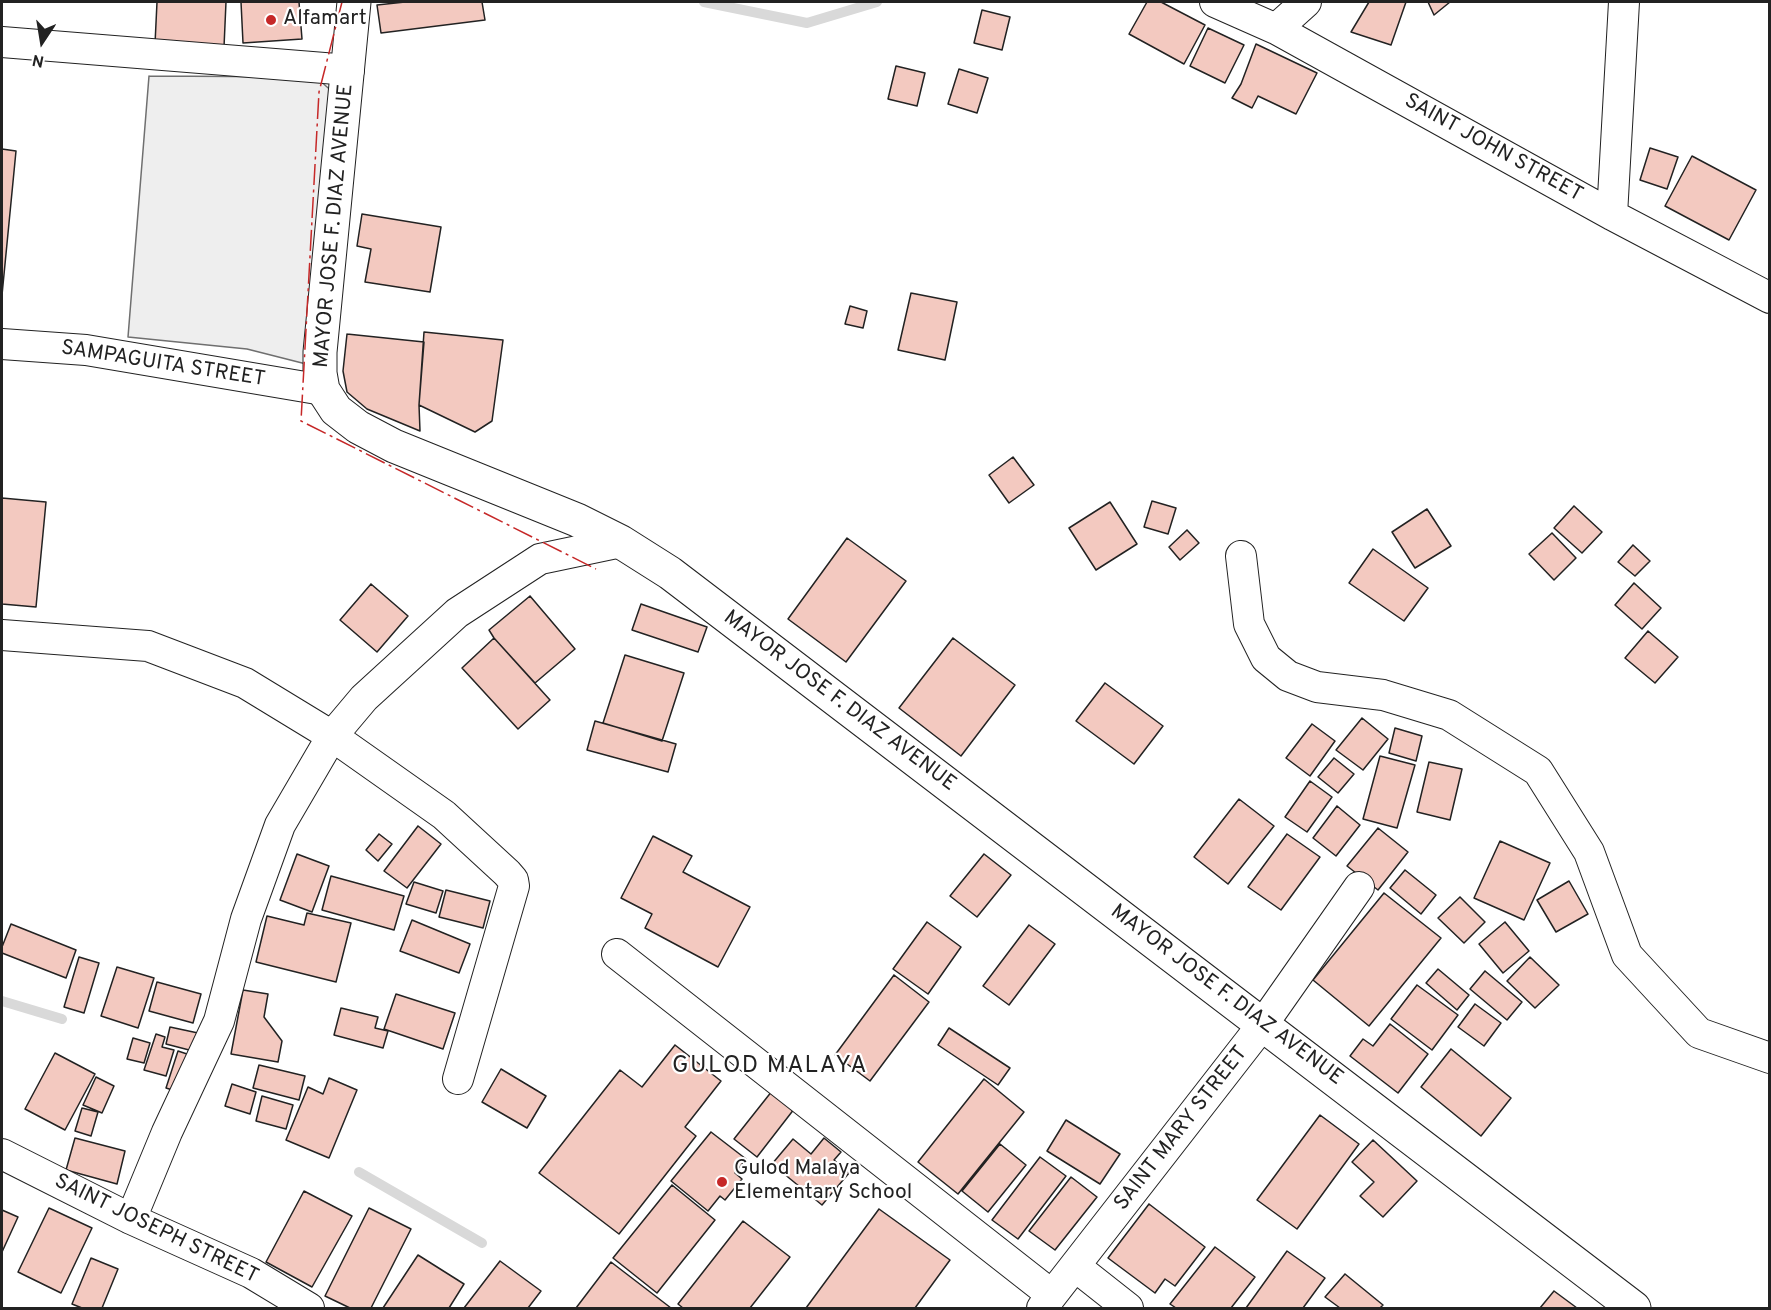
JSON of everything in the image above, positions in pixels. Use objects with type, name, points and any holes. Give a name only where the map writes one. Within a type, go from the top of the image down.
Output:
[{"type":"main road","name":"MAYOR JOSE F. DIAZ AVENUE","points":[[354,2],[320,352],[323,390],[336,410],[358,427],[394,446],[577,520],[621,542],[670,573],[1634,1308]]},
{"type":"street","name":"SAINT JOHN STREET","points":[[1215,2],[1276,29],[1612,215],[1770,298]]},
{"type":"street","points":[[1276,29],[1306,2]]},
{"type":"street","points":[[1612,215],[1624,2]]},
{"type":"street","points":[[2,42],[349,70]]},
{"type":"street","name":"SAMPAGUITA STREET","points":[[2,344],[86,350],[323,390]]},
{"type":"street","points":[[131,1219],[167,1132],[219,1021],[246,919],[280,825],[332,736],[364,698],[456,613],[540,559],[621,542]]},
{"type":"street","points":[[1241,556],[1249,624],[1266,658],[1288,676],[1317,687],[1383,695],[1449,716],[1538,771],[1589,852],[1627,955],[1699,1033],[1770,1058]]},
{"type":"street","points":[[2,635],[148,646],[245,682],[332,736],[444,815],[513,880],[514,886],[459,1079]]},
{"type":"street","name":"SAINT MARY STREET","points":[[1047,1302],[1076,1268],[1263,1024],[1359,886]]},
{"type":"street","points":[[617,954],[1047,1302]]},
{"type":"street","name":"SAINT JOSEPH STREET","points":[[2,1154],[131,1219],[251,1273],[309,1308]]},
{"type":"street","points":[[1076,1268],[1128,1308]]},
{"type":"shaded area","points":[[149,76],[316,77],[337,96],[310,365],[247,349],[128,337]]},
{"type":"building","points":[[157,2],[226,2],[224,47],[155,44]]},
{"type":"building","name":"Alfamart","points":[[241,2],[299,2],[302,39],[243,43]]},
{"type":"building","points":[[405,2],[482,2],[485,20],[381,33],[377,5]]},
{"type":"building","points":[[1147,2],[1161,2],[1205,25],[1184,64],[1129,34]]},
{"type":"building","points":[[1369,2],[1406,2],[1391,45],[1351,32]]},
{"type":"building","points":[[1428,2],[1450,2],[1434,15]]},
{"type":"building","points":[[982,10],[1010,17],[1002,50],[974,43]]},
{"type":"building","points":[[1208,28],[1244,45],[1225,83],[1190,66]]},
{"type":"building","points":[[1256,44],[1317,73],[1296,114],[1258,96],[1252,108],[1232,98],[1241,84]]},
{"type":"building","points":[[896,66],[925,73],[917,106],[888,99]]},
{"type":"building","points":[[959,69],[988,78],[977,113],[948,104]]},
{"type":"building","points":[[1650,148],[1678,157],[1667,189],[1640,180]]},
{"type":"building","points":[[2,149],[16,151],[2,295]]},
{"type":"building","points":[[1692,156],[1756,190],[1729,240],[1665,206]]},
{"type":"building","points":[[362,214],[441,227],[430,292],[365,282],[371,249],[357,246]]},
{"type":"building","points":[[911,293],[957,302],[945,360],[898,350]]},
{"type":"building","points":[[850,306],[867,311],[863,328],[845,324]]},
{"type":"building","points":[[424,332],[503,340],[492,421],[475,432],[419,405]]},
{"type":"building","points":[[347,334],[424,342],[419,405],[420,431],[367,409],[347,392],[343,371]]},
{"type":"building","points":[[1013,457],[1034,485],[1009,503],[989,475]]},
{"type":"building","points":[[2,498],[46,502],[36,607],[2,604]]},
{"type":"building","points":[[1152,501],[1176,508],[1168,534],[1144,527]]},
{"type":"building","points":[[1110,502],[1137,544],[1096,570],[1069,528]]},
{"type":"building","points":[[1574,506],[1602,532],[1582,553],[1554,528]]},
{"type":"building","points":[[1427,509],[1451,546],[1415,568],[1392,532]]},
{"type":"building","points":[[1187,530],[1199,543],[1180,560],[1169,547]]},
{"type":"building","points":[[1552,533],[1576,558],[1554,580],[1529,554]]},
{"type":"building","points":[[847,538],[906,581],[846,662],[788,619]]},
{"type":"building","points":[[1633,545],[1650,561],[1635,576],[1618,562]]},
{"type":"building","points":[[1373,549],[1428,588],[1404,621],[1349,583]]},
{"type":"building","points":[[1634,583],[1661,608],[1642,629],[1615,605]]},
{"type":"building","points":[[371,584],[408,616],[377,652],[340,620]]},
{"type":"building","points":[[530,596],[575,649],[535,683],[489,630]]},
{"type":"building","points":[[641,604],[707,627],[698,652],[632,630]]},
{"type":"building","points":[[1648,631],[1678,657],[1655,683],[1625,658]]},
{"type":"building","points":[[494,638],[550,700],[518,729],[462,668]]},
{"type":"building","points":[[953,638],[1015,685],[961,756],[899,708]]},
{"type":"building","points":[[625,655],[684,673],[662,741],[603,723]]},
{"type":"building","points":[[1105,683],[1163,726],[1134,764],[1076,721]]},
{"type":"building","points":[[1362,718],[1388,739],[1363,770],[1336,750]]},
{"type":"building","points":[[595,721],[676,744],[668,772],[587,750]]},
{"type":"building","points":[[1312,724],[1335,741],[1310,776],[1286,758]]},
{"type":"building","points":[[1395,728],[1422,736],[1416,761],[1389,753]]},
{"type":"building","points":[[1380,756],[1415,765],[1397,828],[1363,819]]},
{"type":"building","points":[[1334,758],[1354,774],[1338,793],[1318,777]]},
{"type":"building","points":[[1429,762],[1462,769],[1450,820],[1417,812]]},
{"type":"building","points":[[1310,781],[1332,797],[1307,832],[1285,817]]},
{"type":"building","points":[[1239,799],[1274,826],[1228,884],[1194,857]]},
{"type":"building","points":[[1337,806],[1360,825],[1336,856],[1313,838]]},
{"type":"building","points":[[418,826],[441,844],[407,888],[384,871]]},
{"type":"building","points":[[1378,828],[1408,852],[1378,890],[1347,866]]},
{"type":"building","points":[[379,834],[392,844],[378,861],[366,850]]},
{"type":"building","points":[[1287,834],[1320,857],[1281,910],[1248,887]]},
{"type":"building","points":[[653,836],[692,856],[683,872],[750,907],[718,967],[645,928],[652,914],[621,898]]},
{"type":"building","points":[[1500,841],[1550,863],[1524,920],[1474,898]]},
{"type":"building","points":[[297,854],[329,866],[312,912],[280,900]]},
{"type":"building","points":[[984,854],[1011,875],[977,917],[950,896]]},
{"type":"building","points":[[1405,870],[1436,895],[1421,914],[1390,888]]},
{"type":"building","points":[[331,876],[404,896],[394,930],[322,910]]},
{"type":"building","points":[[1569,881],[1588,914],[1556,932],[1537,900]]},
{"type":"building","points":[[414,882],[443,891],[436,913],[406,904]]},
{"type":"building","points":[[446,890],[490,901],[483,928],[439,917]]},
{"type":"building","points":[[1384,893],[1441,938],[1369,1026],[1313,980]]},
{"type":"building","points":[[1460,897],[1485,922],[1464,943],[1438,918]]},
{"type":"building","points":[[307,913],[351,923],[336,982],[256,962],[267,916],[304,925]]},
{"type":"building","points":[[412,920],[470,944],[459,973],[400,951]]},
{"type":"building","points":[[927,922],[961,947],[928,994],[893,969]]},
{"type":"building","points":[[1505,922],[1529,951],[1503,973],[1479,944]]},
{"type":"building","points":[[11,924],[76,950],[66,978],[2,953]]},
{"type":"building","points":[[1029,925],[1055,944],[1009,1005],[983,986]]},
{"type":"building","points":[[79,957],[99,963],[84,1013],[64,1007]]},
{"type":"building","points":[[1530,957],[1559,985],[1535,1008],[1507,981]]},
{"type":"building","points":[[117,967],[154,978],[138,1028],[101,1016]]},
{"type":"building","points":[[1438,969],[1469,995],[1457,1010],[1426,983]]},
{"type":"building","points":[[1485,971],[1522,1002],[1507,1020],[1470,989]]},
{"type":"building","points":[[894,975],[929,1002],[870,1081],[835,1055]]},
{"type":"building","points":[[157,982],[201,994],[193,1023],[149,1011]]},
{"type":"building","points":[[1417,985],[1458,1015],[1432,1050],[1391,1019]]},
{"type":"building","points":[[243,990],[268,994],[264,1017],[282,1041],[278,1062],[231,1054]]},
{"type":"building","points":[[396,994],[455,1013],[443,1049],[384,1029]]},
{"type":"building","points":[[1475,1004],[1501,1023],[1484,1046],[1458,1027]]},
{"type":"building","points":[[341,1008],[378,1017],[375,1028],[388,1031],[383,1048],[334,1035]]},
{"type":"building","points":[[1390,1024],[1428,1054],[1398,1093],[1350,1056],[1363,1039],[1373,1046]]},
{"type":"building","points":[[170,1027],[198,1033],[193,1051],[166,1044]]},
{"type":"building","points":[[949,1028],[1010,1068],[998,1085],[938,1045]]},
{"type":"building","points":[[156,1034],[165,1037],[162,1047],[174,1050],[166,1076],[144,1070]]},
{"type":"building","points":[[133,1038],[150,1043],[144,1063],[127,1059]]},
{"type":"building","points":[[675,1045],[721,1081],[685,1127],[696,1136],[619,1234],[539,1173],[620,1070],[642,1087]]},
{"type":"building","points":[[1451,1049],[1511,1098],[1481,1136],[1421,1087]]},
{"type":"building","points":[[178,1051],[190,1055],[179,1092],[166,1088]]},
{"type":"building","points":[[55,1053],[95,1074],[65,1130],[25,1109]]},
{"type":"building","points":[[259,1065],[305,1076],[299,1100],[253,1088]]},
{"type":"building","points":[[501,1069],[546,1096],[527,1128],[482,1102]]},
{"type":"building","points":[[96,1077],[114,1086],[102,1113],[83,1105]]},
{"type":"building","points":[[329,1078],[357,1090],[329,1158],[286,1140],[308,1087],[323,1094]]},
{"type":"building","points":[[984,1079],[1024,1112],[958,1194],[918,1162]]},
{"type":"building","points":[[232,1084],[256,1092],[250,1114],[225,1106]]},
{"type":"building","points":[[776,1086],[798,1104],[757,1157],[734,1139]]},
{"type":"building","points":[[262,1096],[293,1105],[286,1129],[256,1121]]},
{"type":"building","points":[[82,1108],[98,1112],[91,1136],[75,1131]]},
{"type":"building","points":[[1320,1115],[1359,1144],[1297,1229],[1257,1200]]},
{"type":"building","points":[[1066,1120],[1120,1154],[1100,1184],[1047,1151]]},
{"type":"building","points":[[711,1132],[746,1159],[735,1173],[742,1179],[725,1200],[720,1196],[708,1211],[671,1181]]},
{"type":"building","points":[[75,1138],[125,1151],[117,1184],[66,1170]]},
{"type":"building","points":[[824,1138],[841,1152],[834,1160],[849,1173],[822,1205],[772,1164],[793,1139],[811,1154]]},
{"type":"building","points":[[1373,1140],[1417,1181],[1383,1217],[1360,1196],[1374,1182],[1352,1162]]},
{"type":"building","points":[[1000,1144],[1026,1165],[988,1212],[962,1191]]},
{"type":"building","points":[[1040,1157],[1066,1176],[1018,1239],[992,1220]]},
{"type":"building","points":[[1071,1177],[1097,1197],[1055,1250],[1029,1231]]},
{"type":"building","points":[[672,1185],[715,1220],[657,1293],[613,1258]]},
{"type":"building","points":[[304,1191],[352,1216],[312,1287],[266,1262]]},
{"type":"building","points":[[1149,1204],[1205,1247],[1175,1286],[1165,1279],[1155,1293],[1108,1258]]},
{"type":"building","points":[[49,1208],[92,1228],[61,1293],[18,1272]]},
{"type":"building","points":[[369,1208],[411,1229],[371,1308],[350,1308],[325,1296]]},
{"type":"building","points":[[879,1209],[950,1260],[915,1308],[806,1308]]},
{"type":"building","points":[[2,1210],[18,1217],[2,1252]]},
{"type":"building","points":[[743,1221],[790,1257],[750,1308],[683,1308],[678,1304]]},
{"type":"building","points":[[1215,1247],[1255,1277],[1231,1308],[1176,1308],[1170,1304]]},
{"type":"building","points":[[1287,1251],[1325,1278],[1303,1308],[1246,1308]]},
{"type":"building","points":[[418,1255],[464,1284],[449,1308],[383,1308]]},
{"type":"building","points":[[91,1258],[118,1269],[102,1308],[82,1308],[72,1304]]},
{"type":"building","points":[[500,1261],[541,1291],[528,1308],[464,1308]]},
{"type":"building","points":[[611,1262],[671,1308],[576,1308]]},
{"type":"building","points":[[1345,1274],[1383,1305],[1380,1308],[1340,1308],[1325,1297]]},
{"type":"building","points":[[1554,1291],[1577,1308],[1540,1308]]},
{"type":"waterway","points":[[704,2],[807,23],[877,2]]},
{"type":"waterway","points":[[2,1001],[62,1019]]},
{"type":"waterway","points":[[359,1172],[482,1243]]},
{"type":"power","points":[[342,2],[319,92],[301,421],[596,569]]},
{"type":"place","name":"Alfamart","points":[[271,20]]},
{"type":"place","name":"Gulod Malaya Elementary School","points":[[722,1182]]},
{"type":"district","name":"GULOD MALAYA","points":[[770,1067]]}]
